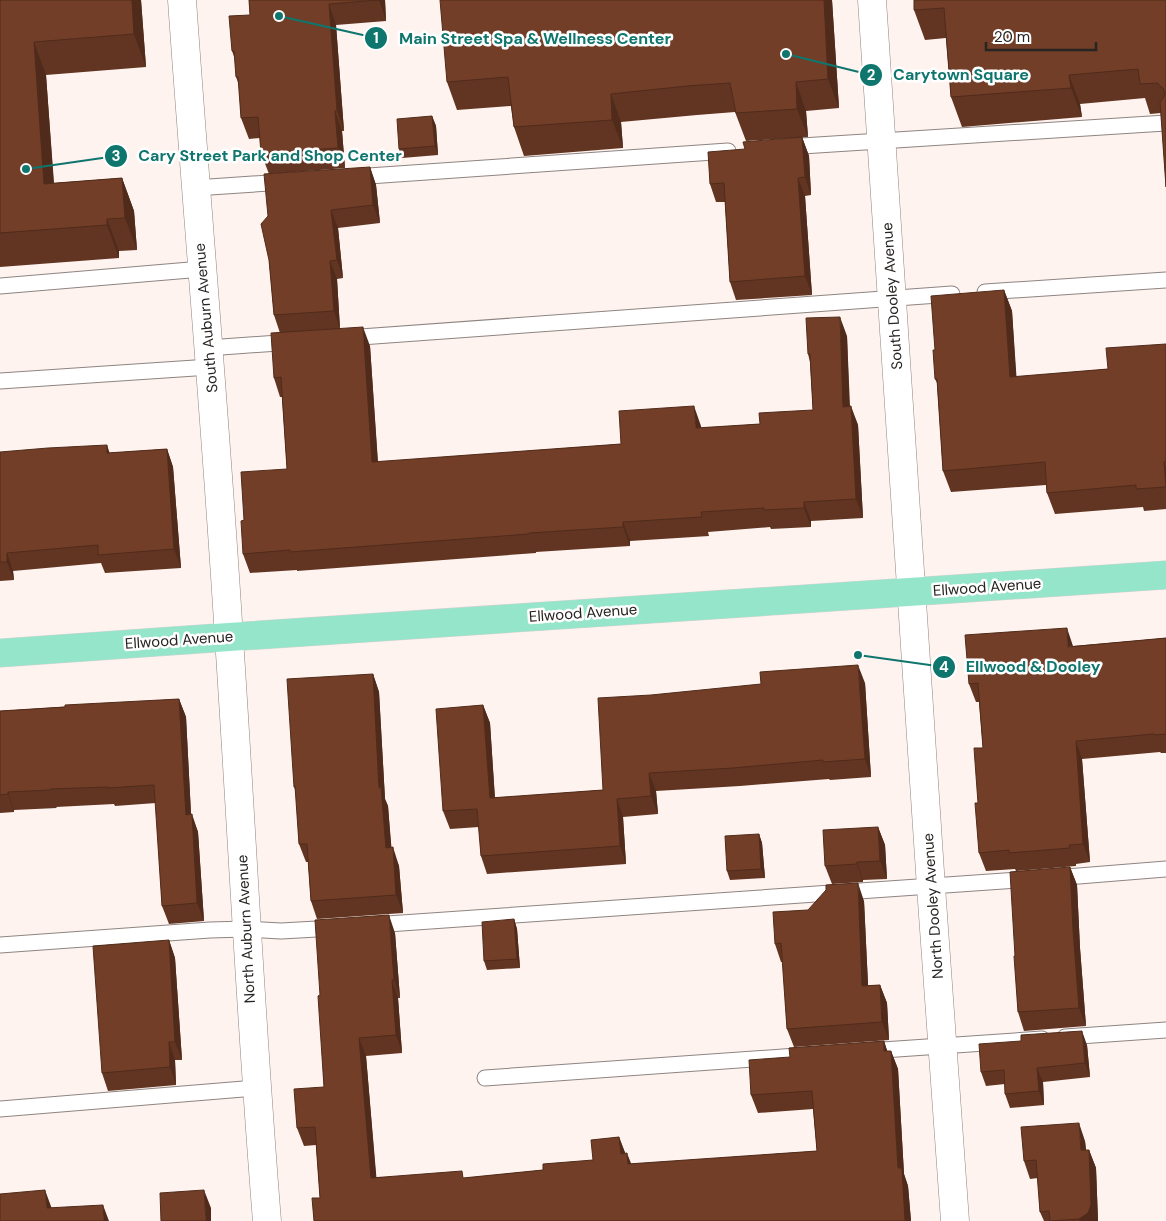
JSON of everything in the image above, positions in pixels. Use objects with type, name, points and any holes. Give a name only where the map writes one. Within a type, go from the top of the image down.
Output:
[{"type":"main road","name":"Ellwood Avenue","points":[[0,653],[229,636],[1166,575]]},
{"type":"street","name":"South Auburn Avenue","points":[[182,0],[229,636]]},
{"type":"street","name":"South Dooley Avenue","points":[[872,0],[912,592]]},
{"type":"street","name":"North Dooley Avenue","points":[[912,592],[955,1221]]},
{"type":"street","name":"North Auburn Avenue","points":[[229,636],[256,1088],[266,1221]]},
{"type":"lane","points":[[773,148],[1166,123]]},
{"type":"lane","points":[[339,178],[744,150]]},
{"type":"lane","points":[[195,188],[299,181]]},
{"type":"lane","points":[[0,286],[202,269]]},
{"type":"lane","points":[[332,339],[1166,280]]},
{"type":"lane","points":[[0,381],[209,358],[302,341]]},
{"type":"lane","points":[[0,945],[210,930],[246,929],[281,931],[931,887],[1166,869]]},
{"type":"lane","points":[[854,1052],[1166,1030]]},
{"type":"lane","points":[[485,1078],[824,1054]]},
{"type":"lane","points":[[0,1109],[256,1088]]},
{"type":"building","points":[[0,0],[132,0],[134,34],[34,42],[44,184],[122,178],[125,218],[107,219],[107,225],[0,233]]},
{"type":"building","points":[[249,0],[379,0],[329,4],[338,148],[261,153],[258,117],[241,118],[238,77],[236,77],[234,51],[232,51],[229,16],[250,15]]},
{"type":"building","points":[[440,0],[824,0],[828,79],[796,82],[797,109],[736,113],[730,83],[611,94],[612,120],[514,127],[508,77],[447,82]]},
{"type":"building","points":[[914,0],[1166,0],[1166,187],[1160,102],[1165,93],[1158,83],[1140,84],[1138,69],[1069,75],[1071,88],[951,97],[944,8],[914,10]]},
{"type":"building","points":[[432,116],[435,146],[399,149],[397,119]]},
{"type":"building","points":[[802,137],[805,177],[798,178],[805,276],[730,282],[724,183],[710,184],[708,152],[745,149],[743,142]]},
{"type":"building","points":[[370,167],[373,205],[331,210],[337,260],[330,261],[334,311],[274,315],[269,260],[261,224],[268,216],[264,174]]},
{"type":"building","points":[[1004,290],[1010,377],[1108,369],[1106,348],[1166,344],[1166,461],[1164,462],[1166,487],[1136,489],[1136,485],[1047,493],[1045,462],[943,471],[937,379],[935,379],[933,350],[935,350],[931,296]]},
{"type":"building","points":[[840,317],[843,407],[851,406],[856,499],[804,502],[804,508],[764,510],[764,508],[701,512],[702,517],[623,522],[623,527],[243,554],[241,521],[244,520],[241,472],[287,469],[281,377],[274,378],[271,333],[363,327],[372,462],[621,444],[619,411],[694,406],[696,428],[760,424],[759,413],[813,410],[806,318]]},
{"type":"building","points":[[107,445],[107,453],[167,449],[174,549],[98,555],[98,545],[7,553],[7,562],[0,562],[0,452]]},
{"type":"building","points":[[1067,628],[1068,647],[1166,638],[1166,734],[1076,741],[1083,844],[1069,845],[1070,848],[1009,853],[1009,850],[979,853],[975,803],[978,803],[974,748],[983,748],[978,683],[969,684],[965,635]]},
{"type":"building","points":[[858,665],[865,759],[823,762],[823,760],[649,773],[651,796],[617,799],[620,846],[481,856],[477,809],[443,811],[436,709],[483,705],[490,798],[603,790],[598,698],[651,695],[761,684],[760,672]]},
{"type":"building","points":[[373,674],[379,788],[381,787],[386,848],[393,847],[396,895],[311,901],[307,844],[299,844],[287,679]]},
{"type":"building","points":[[179,699],[186,815],[192,814],[197,903],[162,906],[154,785],[50,789],[8,792],[8,794],[0,795],[0,711],[65,707],[65,705]]},
{"type":"building","points":[[878,827],[880,861],[825,866],[823,830]]},
{"type":"building","points":[[759,834],[761,869],[727,871],[725,836]]},
{"type":"building","points":[[1070,867],[1079,1008],[1018,1012],[1010,872]]},
{"type":"building","points":[[858,883],[862,986],[880,985],[882,1022],[787,1029],[781,943],[775,944],[773,912],[808,910],[826,890],[826,885]]},
{"type":"building","points":[[389,915],[396,1035],[359,1038],[371,1178],[462,1171],[463,1178],[543,1170],[543,1164],[593,1160],[591,1140],[619,1137],[621,1154],[627,1153],[628,1164],[817,1151],[812,1091],[751,1095],[749,1060],[790,1057],[789,1048],[884,1041],[884,1051],[891,1051],[898,1168],[902,1168],[905,1221],[314,1221],[312,1198],[320,1198],[315,1127],[297,1128],[294,1089],[324,1087],[315,920]]},
{"type":"building","points":[[514,919],[517,959],[484,961],[482,922]]},
{"type":"building","points":[[169,940],[175,1042],[169,1042],[170,1067],[102,1073],[93,946]]},
{"type":"building","points":[[1082,1031],[1085,1063],[1037,1068],[1039,1091],[1005,1094],[1004,1070],[981,1072],[979,1044],[1021,1041],[1021,1035]]},
{"type":"building","points":[[1079,1123],[1081,1150],[1089,1150],[1091,1205],[1088,1213],[1079,1219],[1050,1221],[1049,1211],[1040,1212],[1036,1160],[1024,1161],[1021,1127]]},
{"type":"building","points":[[45,1190],[47,1208],[103,1205],[104,1221],[0,1221],[0,1194]]},
{"type":"building","points":[[204,1190],[206,1221],[161,1221],[160,1193]]},
{"type":"place","name":"Main Street Spa & Wellness Center","points":[[279,16]]},
{"type":"place","name":"Carytown Square","points":[[786,54]]},
{"type":"place","name":"Cary Street Park and Shop Center","points":[[26,169]]},
{"type":"place","name":"Ellwood & Dooley","points":[[858,655]]}]
